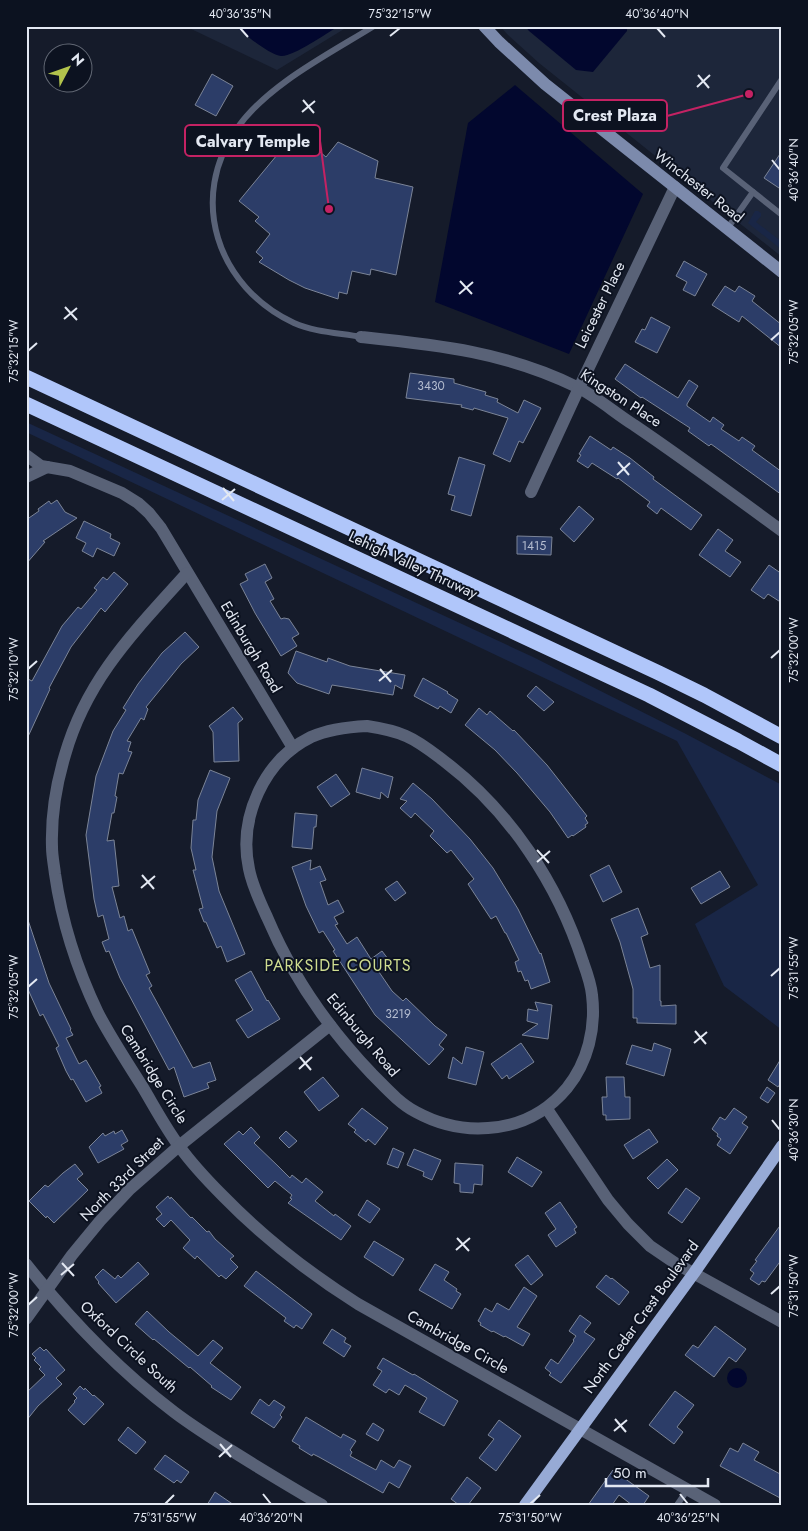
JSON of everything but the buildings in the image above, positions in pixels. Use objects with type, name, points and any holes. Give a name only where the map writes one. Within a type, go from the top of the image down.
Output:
[{"type":"highway","name":"Lehigh Valley Thruway","points":[[26,377],[659,673],[782,737]]},
{"type":"highway","name":"Lehigh Valley Thruway","points":[[26,404],[649,695],[738,740],[782,765]]},
{"type":"main road","name":"North Cedar Crest Boulevard","points":[[525,1505],[694,1273],[782,1146]]},
{"type":"street","name":"Winchester Road","points":[[484,26],[545,84],[782,272]]},
{"type":"street","name":"Leicester Place","points":[[531,492],[675,188]]},
{"type":"street","name":"Kingston Place","points":[[361,337],[439,345],[487,354],[526,366],[579,388],[669,449],[782,531]]},
{"type":"street","name":"Edinburgh Road","points":[[26,455],[40,466],[70,471],[122,493],[149,513],[161,528],[293,748]]},
{"type":"street","points":[[26,477],[47,467]]},
{"type":"street","name":"Cambridge Circle","points":[[187,573],[125,642],[106,668],[89,696],[76,725],[65,755],[57,786],[52,849],[58,897],[75,958],[86,987],[114,1042],[179,1146],[222,1195],[253,1226],[321,1281],[358,1304],[715,1505]]},
{"type":"street","name":"Edinburgh Road","points":[[367,726],[405,735],[422,744],[473,786],[513,829],[530,853],[559,903],[577,942],[590,983],[593,1002],[592,1032],[588,1049],[572,1082],[547,1109],[511,1125],[490,1128],[468,1128],[450,1126],[430,1119],[400,1101],[359,1061],[330,1025],[301,983],[276,938],[249,870],[247,836],[250,815],[257,795],[275,766],[293,748],[310,738],[328,731],[347,727],[367,726]]},
{"type":"street","name":"North 33rd Street","points":[[26,1319],[72,1255],[130,1190],[179,1146],[330,1025]]},
{"type":"street","points":[[547,1109],[608,1200],[650,1246],[675,1263],[782,1322]]},
{"type":"street","name":"Oxford Circle South","points":[[26,1264],[47,1290],[110,1356],[174,1412],[208,1436],[322,1505]]},
{"type":"lane","points":[[361,337],[318,330],[296,324],[276,314],[261,303],[248,291],[226,260],[216,228],[213,207],[219,165],[227,145],[239,126],[281,84],[374,26]]},
{"type":"lane","points":[[782,79],[723,168],[782,215]]},
{"type":"lane","points":[[727,229],[753,192]]},
{"type":"lane","points":[[677,1505],[688,1489]]},
{"type":"shaded area","points":[[185,26],[349,26],[277,70]]},
{"type":"shaded area","points":[[235,26],[339,26],[301,49],[281,56],[264,48]]},
{"type":"shaded area","points":[[500,26],[782,26],[782,257],[539,63]]},
{"type":"shaded area","points":[[525,26],[627,26],[627,31],[593,72],[576,70]]},
{"type":"shaded area","points":[[515,85],[643,194],[569,354],[435,302],[468,123]]},
{"type":"shaded area","points":[[755,211],[761,213],[756,222],[782,242],[782,250],[748,223]]},
{"type":"shaded area","points":[[26,422],[533,657],[782,785],[782,1030],[724,986],[695,924],[758,885],[677,741],[26,432]]},
{"type":"shaded area","points":[[737,1368],[744,1371],[747,1378],[744,1385],[737,1388],[730,1385],[727,1378],[730,1371]]},
{"type":"place","name":"Crest Plaza","points":[[749,94]]},
{"type":"place","name":"Calvary Temple","points":[[329,209]]},
{"type":"district","name":"PARKSIDE COURTS","points":[[338,965]]}]
